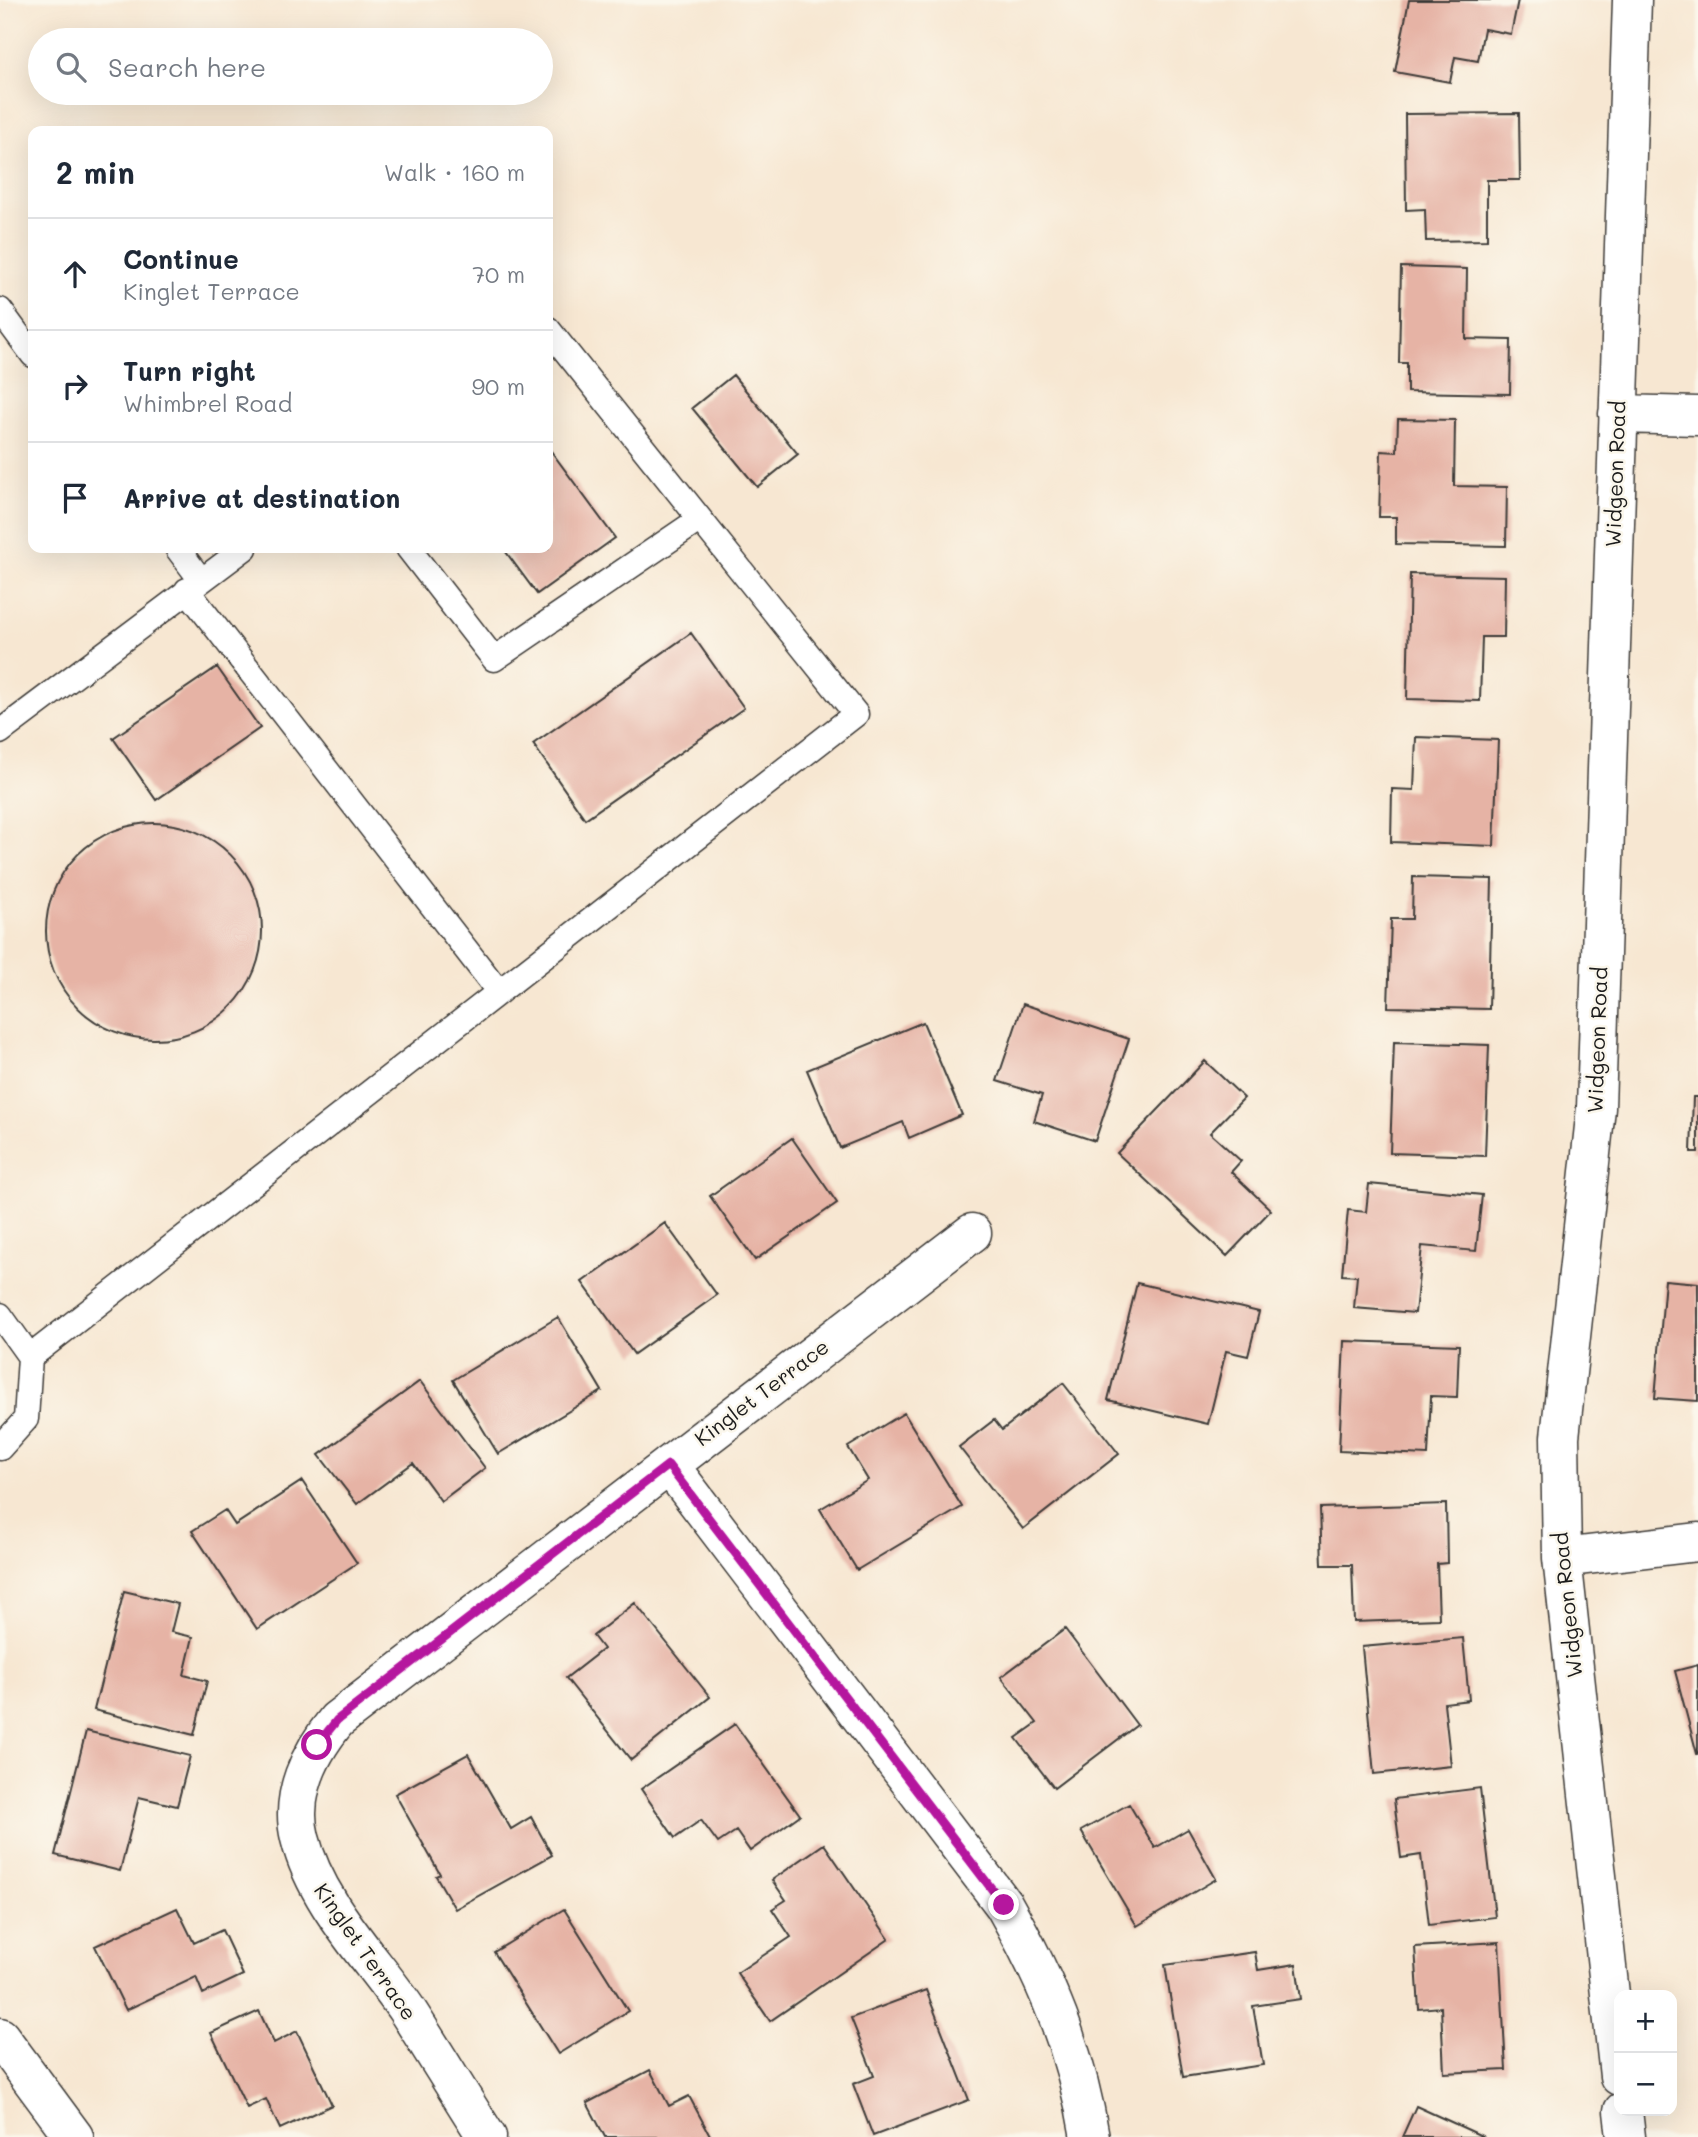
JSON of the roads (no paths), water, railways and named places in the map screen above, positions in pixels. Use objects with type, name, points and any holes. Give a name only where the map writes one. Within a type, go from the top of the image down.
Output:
[{"type":"street","name":"Widgeon Road","points":[[1616,2053],[1562,1558],[1560,1437],[1596,1108],[1632,0]]},
{"type":"street","points":[[1618,414],[1698,416]]},
{"type":"street","name":"Kinglet Terrace","points":[[487,2137],[407,2010],[316,1883],[299,1837],[298,1805],[303,1774],[317,1745],[337,1720],[972,1233]]},
{"type":"street","points":[[668,1465],[1004,1905],[1039,1968],[1067,2036],[1090,2137]]},
{"type":"street","points":[[1562,1558],[1698,1542]]},
{"type":"street","points":[[0,2037],[74,2137]]},
{"type":"street","points":[[1624,2116],[1626,2137]]},
{"type":"lane","points":[[0,310],[28,348]]},
{"type":"lane","points":[[30,1357],[856,714],[553,334]]},
{"type":"lane","points":[[412,553],[494,659],[700,519]]},
{"type":"lane","points":[[179,553],[194,585],[499,992]]},
{"type":"lane","points":[[0,732],[237,553]]},
{"type":"lane","points":[[0,1315],[30,1357],[26,1419],[0,1448]]}]
